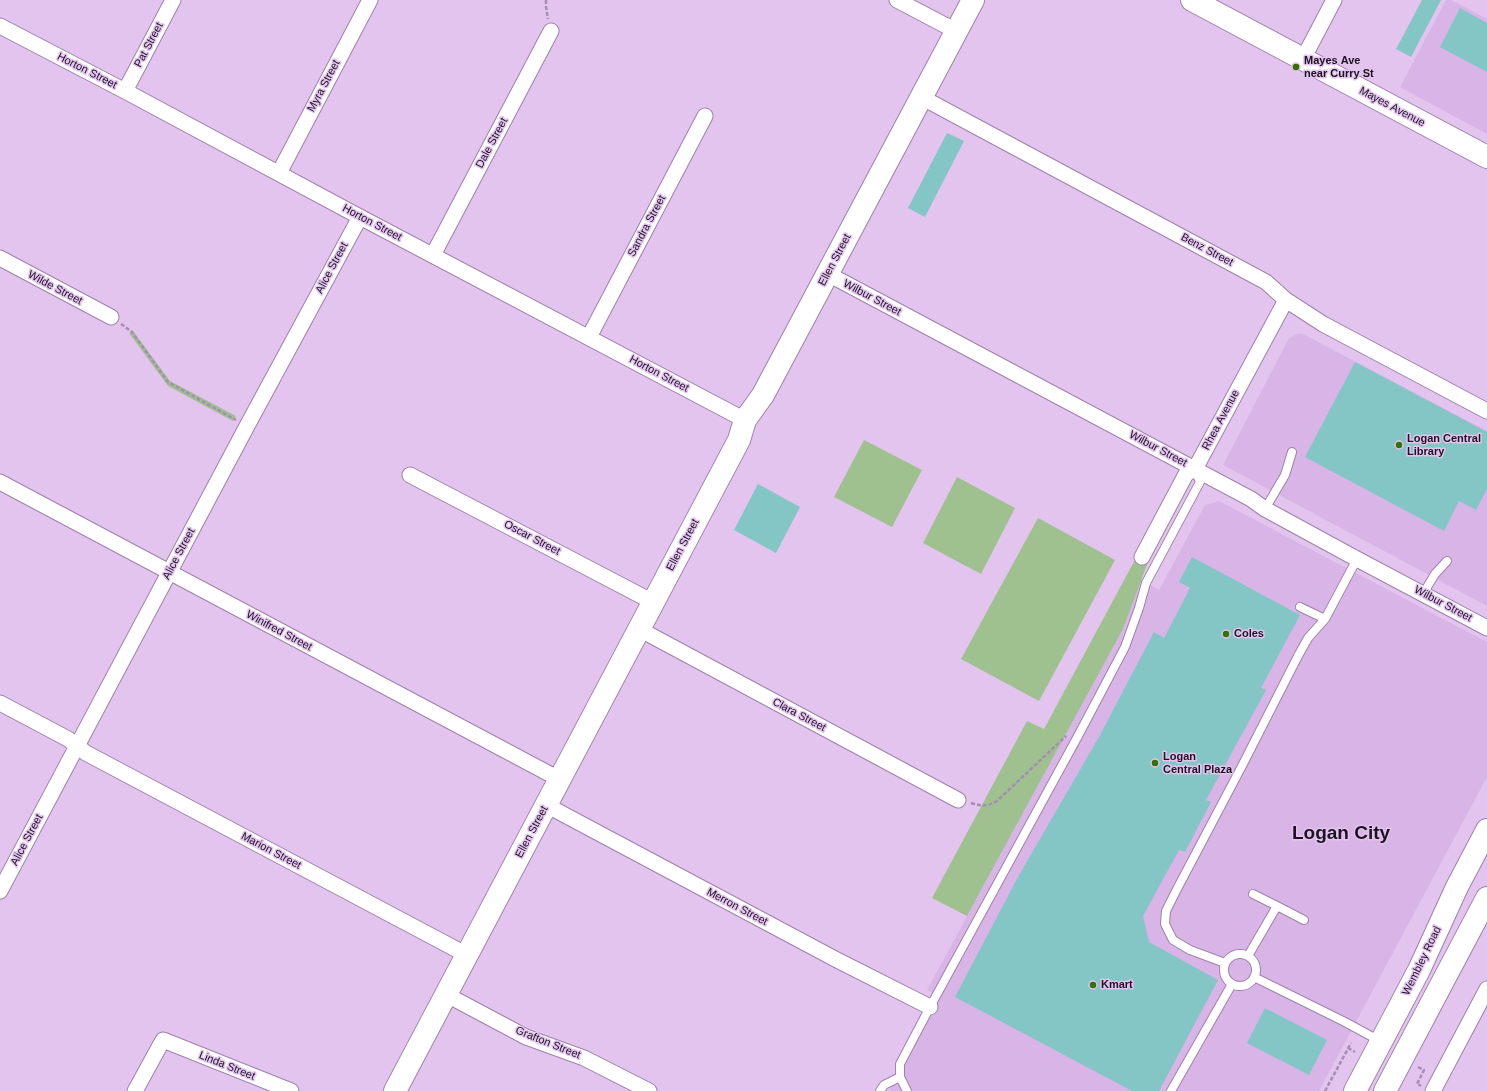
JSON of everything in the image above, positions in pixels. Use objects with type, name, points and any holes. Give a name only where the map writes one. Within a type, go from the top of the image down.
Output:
[{"type":"street","name":"Pat Street","points":[[125,91],[173,0]]},
{"type":"street","name":"Myra Street","points":[[279,173],[370,0]]},
{"type":"street","points":[[897,0],[956,31]]},
{"type":"street","name":"Ellen Street","points":[[395,1091],[739,440],[745,420],[763,395],[973,0]]},
{"type":"street","name":"Mayes Avenue","points":[[1192,0],[1487,157]]},
{"type":"street","points":[[1303,59],[1334,0]]},
{"type":"street","name":"Horton Street","points":[[0,26],[745,420]]},
{"type":"street","name":"Dale Street","points":[[433,255],[551,31]]},
{"type":"street","name":"Benz Street","points":[[921,97],[1266,282],[1286,300],[1323,324],[1487,411]]},
{"type":"street","name":"Sandra Street","points":[[589,337],[705,116]]},
{"type":"street","name":"Alice Street","points":[[0,891],[76,746],[360,217]]},
{"type":"street","name":"Wilde Street","points":[[0,258],[111,317]]},
{"type":"street","name":"Wilbur Street","points":[[828,274],[1251,499],[1265,509],[1356,559],[1487,628]]},
{"type":"street","name":"Rhea Avenue","points":[[1142,557],[1186,474],[1195,469],[1286,300]]},
{"type":"street","name":"Oscar Street","points":[[410,475],[653,602]]},
{"type":"street","name":"Winifred Street","points":[[0,482],[559,779]]},
{"type":"street","name":"Clara Street","points":[[639,629],[958,800]]},
{"type":"street","name":"Marion Street","points":[[0,703],[68,739],[86,753],[467,955]]},
{"type":"street","name":"Merron Street","points":[[546,805],[823,953],[930,1007]]},
{"type":"street","name":"Wembley Road","points":[[1355,1091],[1419,970],[1457,887],[1487,830]]},
{"type":"street","points":[[1385,1091],[1487,898]]},
{"type":"street","points":[[1433,1091],[1487,989]]},
{"type":"street","name":"Grafton Street","points":[[447,995],[526,1037],[584,1058],[649,1091]]},
{"type":"street","name":"Linda Street","points":[[136,1091],[162,1040],[291,1091]]},
{"type":"lane","points":[[1265,509],[1285,475],[1292,452]]},
{"type":"lane","points":[[907,1091],[900,1077],[900,1064],[1125,647],[1146,583],[1200,482],[1195,469]]},
{"type":"lane","points":[[1225,963],[1190,950],[1173,940],[1165,924],[1166,912],[1298,656],[1308,638],[1325,619],[1356,559]]},
{"type":"lane","points":[[1423,594],[1435,574],[1447,561]]},
{"type":"lane","points":[[1300,607],[1325,619]]},
{"type":"lane","points":[[1253,894],[1304,920]]},
{"type":"lane","points":[[1248,956],[1276,906]]},
{"type":"lane","points":[[1237,954],[1248,956],[1252,959],[1255,968],[1254,977],[1251,981],[1242,986],[1232,984],[1226,977],[1224,968],[1225,963],[1228,959],[1237,954]]},
{"type":"lane","points":[[1254,977],[1345,1022],[1381,1042]]},
{"type":"lane","points":[[1171,1091],[1232,984]]},
{"type":"lane","points":[[880,1091],[884,1085],[900,1077]]},
{"type":"path","points":[[546,0],[551,31]]},
{"type":"path","points":[[111,317],[132,332],[168,382],[247,426]]},
{"type":"path","points":[[958,800],[981,806],[988,806],[997,801],[1062,739],[1067,736],[1078,736]]},
{"type":"path","points":[[1325,1091],[1351,1043]]},
{"type":"path","points":[[1348,1048],[1355,1052]]},
{"type":"path","points":[[1418,1067],[1424,1070],[1417,1084],[1421,1086],[1418,1091]]},
{"type":"shaded area","points":[[1446,0],[1451,0],[1487,19],[1487,134],[1400,87]]},
{"type":"shaded area","points":[[1298,334],[1303,334],[1487,431],[1487,606],[1223,465],[1289,338]]},
{"type":"shaded area","name":"Logan Central Plaza","points":[[1219,501],[1487,642],[1487,777],[1319,1091],[889,1091],[941,997],[927,990],[1123,629],[1141,579],[1159,590],[1205,505]]},
{"type":"green space","points":[[133,331],[170,381],[236,416],[233,421],[168,386],[129,333]]},
{"type":"green space","points":[[864,440],[922,470],[892,527],[834,497]]},
{"type":"green space","points":[[957,477],[1015,508],[981,574],[923,543]]},
{"type":"green space","points":[[1038,518],[1115,560],[1039,701],[961,659]]},
{"type":"green space","points":[[1137,556],[1148,562],[1123,629],[967,916],[932,898],[1027,721],[1044,729]]},
{"type":"building","points":[[1422,0],[1441,0],[1411,57],[1396,49]]},
{"type":"building","points":[[1460,8],[1487,23],[1487,72],[1440,47]]},
{"type":"building","points":[[947,133],[964,141],[925,217],[908,208]]},
{"type":"building","name":"Logan Central Library","points":[[1355,362],[1487,432],[1487,489],[1476,510],[1459,501],[1444,531],[1305,457]]},
{"type":"building","points":[[758,484],[800,507],[776,553],[734,530]]},
{"type":"building","points":[[1192,557],[1300,615],[1261,688],[1266,690],[1206,800],[1211,802],[1185,852],[1179,850],[1143,916],[1149,942],[1218,980],[1159,1091],[1132,1091],[955,997],[1018,877],[1099,737],[1154,632],[1164,638],[1190,588],[1179,582]]},
{"type":"building","points":[[1265,1008],[1327,1040],[1309,1075],[1247,1043]]},
{"type":"place","name":"Mayes Ave near Curry St","points":[[1296,67]]},
{"type":"place","name":"Logan Central Library","points":[[1399,445]]},
{"type":"place","name":"Coles","points":[[1226,634]]},
{"type":"place","name":"Logan Central Plaza","points":[[1155,763]]},
{"type":"place","name":"Kmart","points":[[1093,985]]},
{"type":"district","name":"Logan City","points":[[1341,834]]}]
